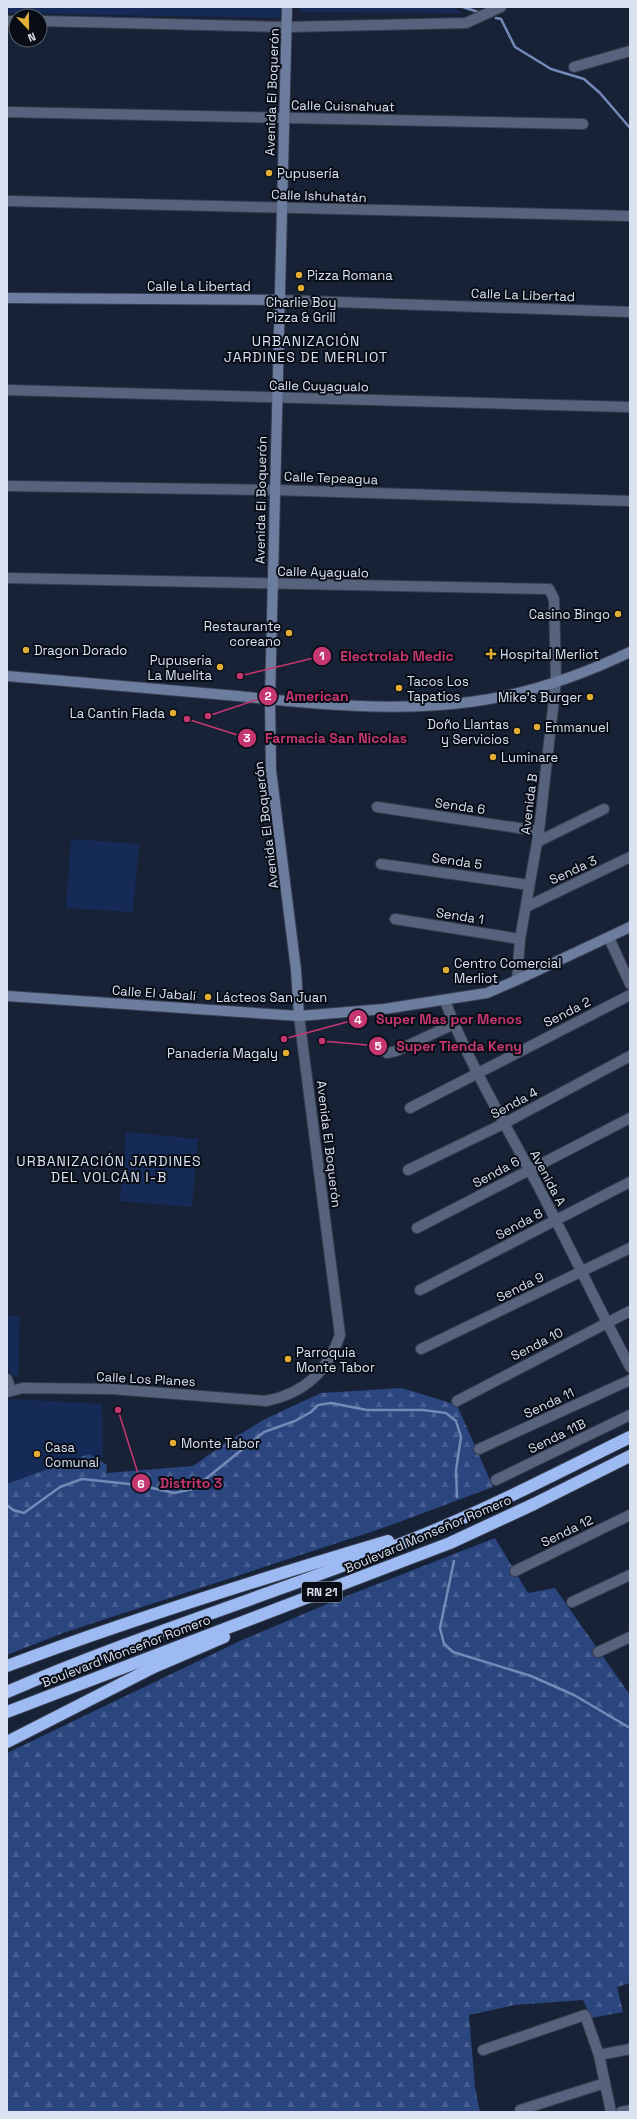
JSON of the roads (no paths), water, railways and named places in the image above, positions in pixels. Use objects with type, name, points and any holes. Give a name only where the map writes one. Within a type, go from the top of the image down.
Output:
[{"type":"highway","name":"Boulevard Monseñor Romero","points":[[7,1692],[75,1665],[392,1547],[510,1496],[630,1437]]},
{"type":"highway","name":"Boulevard Monseñor Romero","points":[[7,1712],[389,1567],[509,1516],[630,1456]]},
{"type":"highway","points":[[7,1666],[91,1635],[195,1600],[447,1523]]},
{"type":"highway","points":[[7,1742],[154,1667],[389,1567]]},
{"type":"street","name":"Avenida El Boquerón","points":[[284,1397],[308,1383],[319,1373],[328,1362],[340,1335],[299,1016],[296,970],[271,770],[270,700],[272,584],[287,7]]},
{"type":"street","points":[[48,21],[287,26],[466,22],[501,7]]},
{"type":"street","points":[[574,68],[630,51]]},
{"type":"street","name":"Calle Cuisnahuat","points":[[7,112],[583,124]]},
{"type":"street","name":"Calle Ishuhatán","points":[[7,201],[282,209],[630,216]]},
{"type":"street","name":"Calle La Libertad","points":[[7,298],[279,300],[630,312]]},
{"type":"street","name":"Calle Cuyagualo","points":[[7,390],[277,399],[630,407]]},
{"type":"street","name":"Calle Tepeagua","points":[[7,486],[275,490],[630,501]]},
{"type":"street","name":"Calle Ayagualo","points":[[7,578],[543,588]]},
{"type":"street","name":"Avenida B","points":[[517,980],[520,939],[539,831],[556,681],[554,599],[549,589],[543,588]]},
{"type":"street","points":[[7,676],[270,700],[372,706],[451,704],[511,695],[609,662],[630,652]]},
{"type":"street","name":"Senda 6","points":[[377,807],[539,831]]},
{"type":"street","points":[[537,842],[604,809]]},
{"type":"street","name":"Senda 3","points":[[526,907],[630,857]]},
{"type":"street","name":"Senda 5","points":[[381,864],[529,885]]},
{"type":"street","name":"Senda 1","points":[[395,919],[520,939]]},
{"type":"street","name":"Calle El Jabalí","points":[[7,996],[299,1016],[384,1009],[445,1001],[486,993],[630,927]]},
{"type":"street","points":[[608,938],[630,984]]},
{"type":"street","name":"Senda 2","points":[[410,1108],[630,995]]},
{"type":"street","name":"Avenida A","points":[[445,1001],[477,1073],[503,1124],[529,1169],[630,1366]]},
{"type":"street","points":[[387,1053],[396,1051],[454,1024]]},
{"type":"street","name":"Senda 4","points":[[408,1170],[503,1124],[630,1056]]},
{"type":"street","name":"Senda 6","points":[[417,1228],[630,1118]]},
{"type":"street","name":"Senda 8","points":[[420,1290],[630,1182]]},
{"type":"street","name":"Senda 9","points":[[421,1350],[630,1248]]},
{"type":"street","name":"Senda 10","points":[[457,1401],[630,1311]]},
{"type":"street","points":[[7,1380],[9,1391]]},
{"type":"street","name":"Senda 11","points":[[479,1449],[630,1380]]},
{"type":"street","name":"Calle Los Planes","points":[[9,1391],[23,1388],[112,1389],[266,1401],[284,1397]]},
{"type":"street","name":"Senda 11B","points":[[496,1480],[630,1415]]},
{"type":"street","name":"Senda 12","points":[[515,1570],[630,1515]]},
{"type":"street","points":[[572,1602],[630,1575]]},
{"type":"street","points":[[598,1652],[630,1638]]},
{"type":"street","points":[[483,2050],[585,2015],[599,2056],[611,2112]]},
{"type":"street","points":[[599,2056],[630,2049]]},
{"type":"street","points":[[520,2110],[605,2083]]},
{"type":"street","points":[[621,2112],[630,2110]]},
{"type":"waterway","points":[[463,7],[478,12]]},
{"type":"waterway","points":[[496,18],[501,19],[515,47],[551,69],[584,79],[600,93],[630,128]]},
{"type":"waterway","points":[[7,1505],[13,1510],[24,1513],[60,1487],[82,1479],[139,1485],[174,1493],[193,1489],[264,1432],[295,1421],[311,1412],[318,1405],[331,1403],[367,1410],[423,1410],[446,1413],[456,1421],[461,1437],[456,1470],[457,1497]]},
{"type":"waterway","points":[[454,1561],[440,1628],[444,1644],[453,1652],[531,1676],[574,1695],[630,1728]]},
{"type":"place","name":"Pupusería","points":[[269,173]]},
{"type":"place","name":"Pizza Romana","points":[[299,275]]},
{"type":"place","name":"Charlie Boy Pizza & Grill","points":[[301,288]]},
{"type":"place","name":"Casino Bingo","points":[[618,614]]},
{"type":"place","name":"Restaurante coreano","points":[[289,633]]},
{"type":"place","name":"Dragon Dorado","points":[[26,650]]},
{"type":"place","name":"Hospital Merliot","points":[[491,654]]},
{"type":"place","name":"Pupuseria La Muelita","points":[[220,667]]},
{"type":"place","name":"Electrolab Medic","points":[[240,676]]},
{"type":"place","name":"Tacos Los Tapatios","points":[[399,688]]},
{"type":"place","name":"Mike's Burger","points":[[590,697]]},
{"type":"place","name":"La Cantin Flada","points":[[173,713]]},
{"type":"place","name":"American","points":[[208,716]]},
{"type":"place","name":"Farmacia San Nicolas","points":[[187,719]]},
{"type":"place","name":"Emmanuel","points":[[537,727]]},
{"type":"place","name":"Doño Llantas y Servicios","points":[[517,731]]},
{"type":"place","name":"Luminare","points":[[493,757]]},
{"type":"place","name":"Centro Comercial Merliot","points":[[446,970]]},
{"type":"place","name":"Lácteos San Juan","points":[[208,997]]},
{"type":"place","name":"Super Mas por Menos","points":[[284,1039]]},
{"type":"place","name":"Super Tienda Keny","points":[[322,1041]]},
{"type":"place","name":"Panadería Magaly","points":[[286,1053]]},
{"type":"place","name":"Parroquia Monte Tabor","points":[[288,1359]]},
{"type":"place","name":"Distrito 3","points":[[118,1410]]},
{"type":"place","name":"Monte Tabor","points":[[173,1443]]},
{"type":"place","name":"Casa Comunal","points":[[37,1454]]},
{"type":"district","name":"URBANIZACIÓN JARDINES DE MERLIOT","points":[[306,350]]},
{"type":"district","name":"URBANIZACIÓN JARDINES DEL VOLCÁN I-B","points":[[109,1170]]}]
